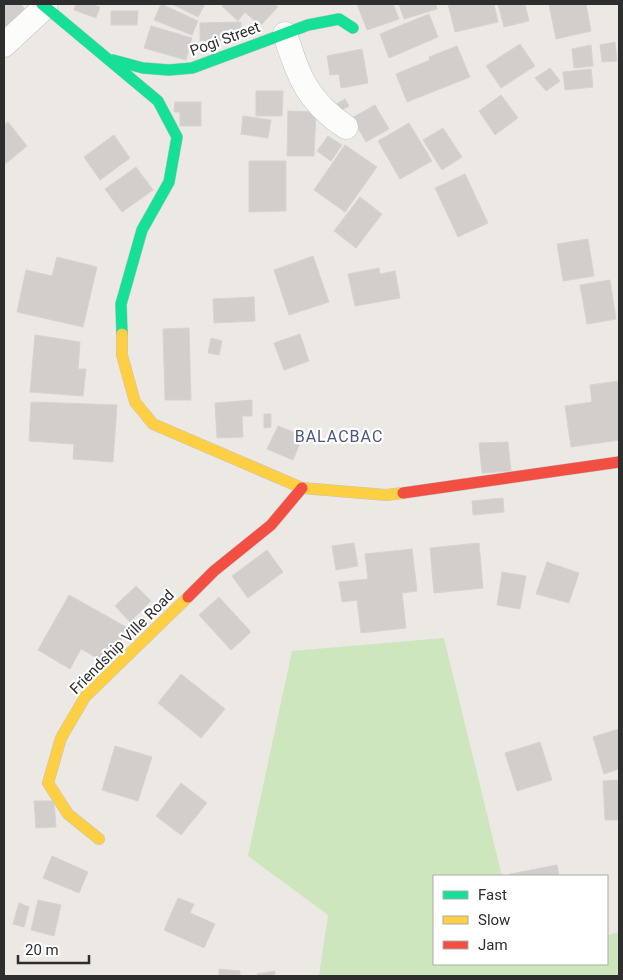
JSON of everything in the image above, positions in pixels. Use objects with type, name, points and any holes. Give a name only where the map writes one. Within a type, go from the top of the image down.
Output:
[{"type":"main road","points":[[44,6],[104,58],[158,101],[177,137],[168,182],[142,230],[121,304],[122,356],[135,402],[154,424],[302,488],[386,495],[619,462]]},
{"type":"main road","name":"Pogi Street","points":[[104,58],[143,68],[170,70],[192,68],[329,20],[339,19],[353,28]]},
{"type":"main road","name":"Friendship Ville Road","points":[[99,839],[68,814],[48,783],[56,746],[69,721],[85,697],[214,571],[271,525],[302,488]]},
{"type":"street","points":[[4,45],[44,6]]},
{"type":"street","points":[[285,34],[294,64],[309,94],[334,120],[346,127]]},
{"type":"green space","points":[[444,638],[502,875],[433,875],[433,965],[608,965],[608,935],[619,932],[619,976],[319,976],[328,915],[248,856],[292,651]]},
{"type":"building","points":[[4,4],[21,4],[28,14],[4,28]]},
{"type":"building","points":[[76,4],[91,4],[100,7],[96,18],[74,10]]},
{"type":"building","points":[[161,4],[198,21],[192,35],[154,20]]},
{"type":"building","points":[[172,4],[205,4],[198,17]]},
{"type":"building","points":[[225,4],[274,4],[278,7],[260,26],[245,12],[238,21],[222,6]]},
{"type":"building","points":[[357,4],[393,4],[399,19],[367,30]]},
{"type":"building","points":[[399,4],[436,4],[437,9],[404,19]]},
{"type":"building","points":[[448,4],[494,4],[498,22],[455,32]]},
{"type":"building","points":[[498,4],[525,4],[529,21],[504,27]]},
{"type":"building","points":[[586,4],[591,31],[556,39],[549,5]]},
{"type":"building","points":[[111,11],[138,11],[137,25],[111,25]]},
{"type":"building","points":[[429,14],[438,37],[389,58],[380,34]]},
{"type":"building","points":[[241,22],[241,41],[200,41],[200,23]]},
{"type":"building","points":[[151,26],[192,38],[186,60],[144,48]]},
{"type":"building","points":[[615,42],[617,61],[602,62],[600,45]]},
{"type":"building","points":[[520,44],[535,66],[501,88],[486,66]]},
{"type":"building","points":[[591,45],[593,66],[574,68],[572,49]]},
{"type":"building","points":[[457,46],[470,77],[407,102],[396,74],[430,60],[429,57]]},
{"type":"building","points":[[362,49],[368,83],[341,88],[339,74],[330,75],[327,56]]},
{"type":"building","points":[[550,68],[560,81],[546,91],[535,78]]},
{"type":"building","points":[[591,69],[593,87],[565,90],[563,72]]},
{"type":"building","points":[[256,91],[283,91],[282,116],[256,116]]},
{"type":"building","points":[[501,95],[518,118],[495,135],[479,111]]},
{"type":"building","points":[[345,99],[349,106],[335,114],[331,107]]},
{"type":"building","points":[[175,102],[201,102],[201,126],[180,126],[180,112],[174,112]]},
{"type":"building","points":[[375,105],[389,129],[366,142],[352,118]]},
{"type":"building","points":[[288,111],[316,112],[314,156],[287,156]]},
{"type":"building","points":[[243,116],[271,120],[268,138],[241,134]]},
{"type":"building","points":[[8,122],[27,146],[4,165],[4,125]]},
{"type":"building","points":[[409,123],[432,161],[400,179],[378,141]]},
{"type":"building","points":[[443,128],[462,157],[442,170],[423,140]]},
{"type":"building","points":[[114,135],[130,158],[100,180],[84,157]]},
{"type":"building","points":[[328,136],[342,145],[331,161],[317,151]]},
{"type":"building","points":[[345,145],[377,167],[345,212],[314,190]]},
{"type":"building","points":[[249,161],[286,161],[286,211],[249,212]]},
{"type":"building","points":[[136,167],[153,190],[122,212],[105,189]]},
{"type":"building","points":[[465,174],[488,223],[458,237],[435,188]]},
{"type":"building","points":[[360,197],[382,214],[356,248],[334,231]]},
{"type":"building","points":[[588,239],[594,276],[563,281],[557,244]]},
{"type":"building","points":[[313,256],[329,302],[289,315],[274,270]]},
{"type":"building","points":[[57,257],[97,267],[83,327],[17,312],[26,270],[52,276]]},
{"type":"building","points":[[379,268],[380,274],[395,271],[400,298],[355,306],[348,274]]},
{"type":"building","points":[[610,280],[616,319],[587,324],[580,285]]},
{"type":"building","points":[[254,297],[255,321],[214,323],[213,299]]},
{"type":"building","points":[[189,328],[191,400],[165,400],[163,329]]},
{"type":"building","points":[[300,334],[309,361],[284,370],[274,343]]},
{"type":"building","points":[[35,335],[80,342],[78,369],[86,369],[83,396],[30,392]]},
{"type":"building","points":[[211,338],[222,341],[219,355],[208,353]]},
{"type":"building","points":[[619,381],[619,440],[571,447],[565,406],[592,402],[590,385]]},
{"type":"building","points":[[252,400],[252,416],[242,416],[243,437],[217,438],[215,403]]},
{"type":"building","points":[[31,402],[117,405],[113,462],[73,459],[74,444],[29,441]]},
{"type":"building","points":[[264,414],[271,414],[271,427],[264,428]]},
{"type":"building","points":[[278,426],[303,436],[293,460],[267,449]]},
{"type":"building","points":[[508,442],[511,471],[482,473],[479,443]]},
{"type":"building","points":[[503,498],[504,512],[473,515],[472,501]]},
{"type":"building","points":[[354,543],[358,566],[336,570],[332,546]]},
{"type":"building","points":[[479,543],[483,588],[434,593],[430,548]]},
{"type":"building","points":[[412,549],[417,591],[402,593],[406,628],[361,633],[357,600],[342,602],[339,582],[368,579],[365,554]]},
{"type":"building","points":[[267,550],[283,572],[248,598],[232,576]]},
{"type":"building","points":[[547,562],[579,573],[569,603],[536,594]]},
{"type":"building","points":[[502,572],[526,576],[520,609],[497,605]]},
{"type":"building","points":[[136,586],[151,601],[130,622],[115,606]]},
{"type":"building","points":[[69,595],[128,628],[108,664],[81,649],[70,669],[38,650]]},
{"type":"building","points":[[219,597],[251,632],[231,650],[199,615]]},
{"type":"building","points":[[181,674],[225,709],[201,738],[158,703]]},
{"type":"building","points":[[619,729],[619,769],[604,774],[593,737]]},
{"type":"building","points":[[540,742],[552,780],[517,791],[505,753]]},
{"type":"building","points":[[115,746],[152,757],[138,801],[102,790]]},
{"type":"building","points":[[619,780],[619,820],[605,820],[603,781]]},
{"type":"building","points":[[181,783],[207,803],[181,835],[156,816]]},
{"type":"building","points":[[34,801],[54,801],[56,827],[36,828]]},
{"type":"building","points":[[52,856],[88,872],[79,893],[43,878]]},
{"type":"building","points":[[557,865],[559,875],[510,875]]},
{"type":"building","points":[[178,898],[194,904],[190,913],[215,924],[204,948],[164,930]]},
{"type":"building","points":[[38,900],[61,905],[54,936],[31,930]]},
{"type":"building","points":[[19,903],[29,907],[24,927],[13,924]]},
{"type":"building","points":[[219,969],[240,971],[240,976],[219,976]]},
{"type":"building","points":[[275,971],[275,976],[257,976],[257,974]]},
{"type":"traffic: fast","points":[[42,4],[158,101],[177,137],[169,182],[142,230],[121,304],[122,334]]},
{"type":"traffic: fast","points":[[113,60],[143,68],[169,70],[192,68],[308,25],[339,19],[353,28]]},
{"type":"traffic: slow","points":[[122,334],[122,355],[135,402],[153,424],[302,488],[386,495],[403,493]]},
{"type":"traffic: slow","points":[[99,839],[68,814],[48,783],[61,738],[85,697],[188,597]]},
{"type":"traffic: jam","points":[[403,493],[619,462]]},
{"type":"traffic: jam","points":[[188,597],[214,571],[271,525],[302,488]]},
{"type":"district","name":"BALACBAC","points":[[339,436]]}]
